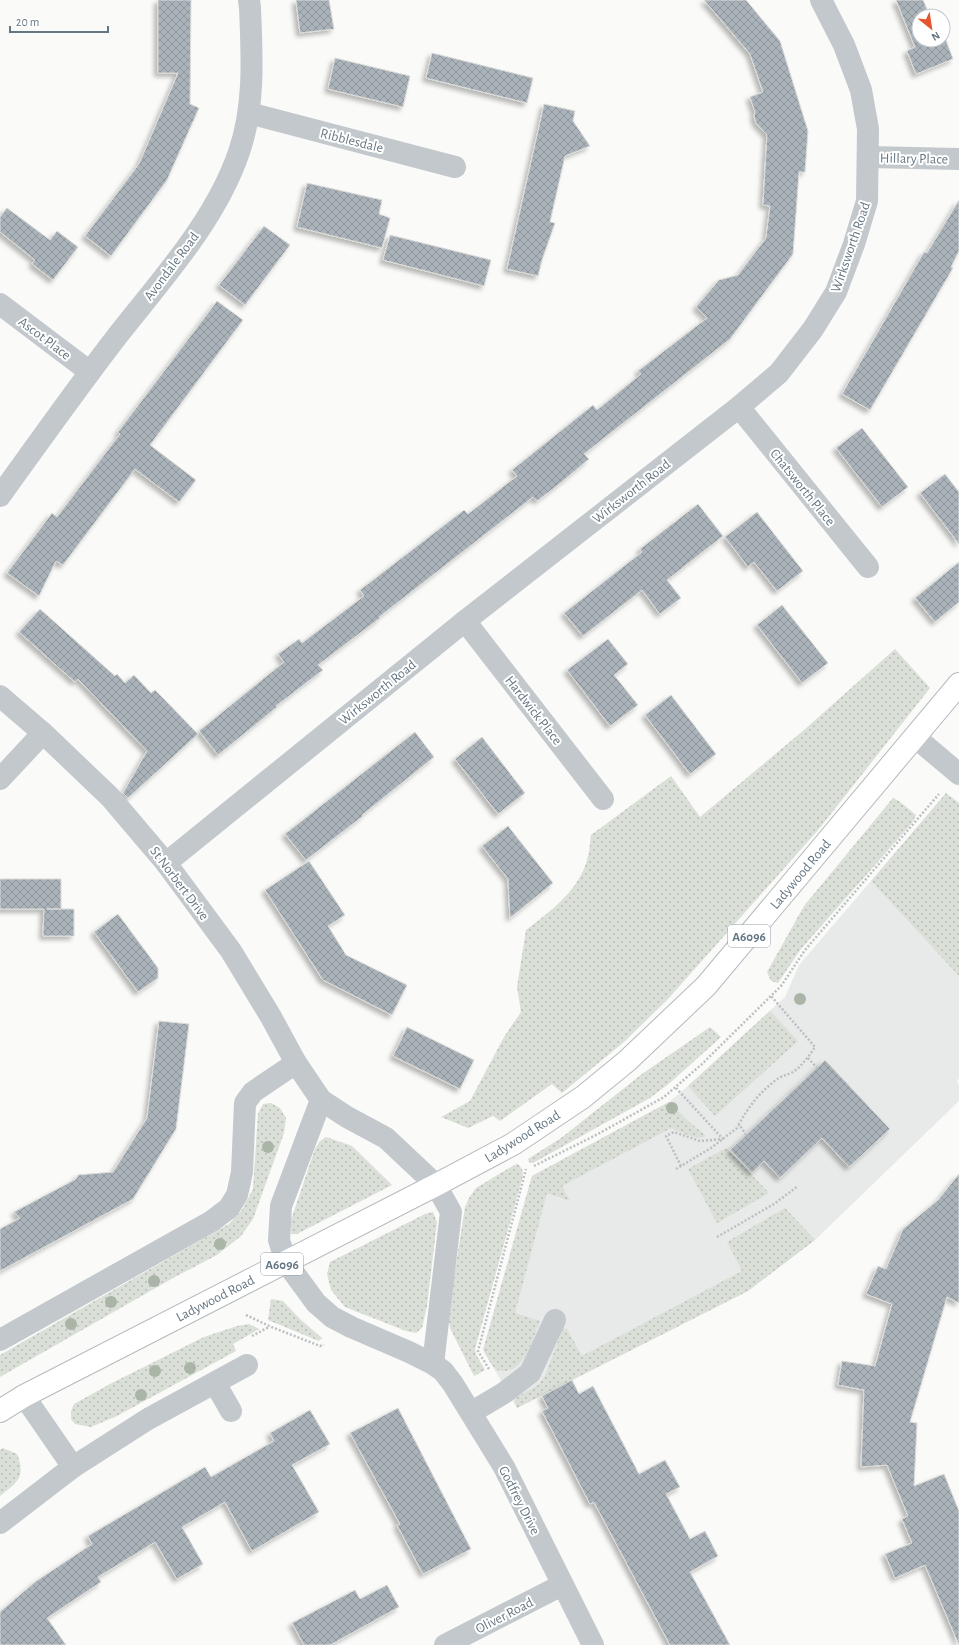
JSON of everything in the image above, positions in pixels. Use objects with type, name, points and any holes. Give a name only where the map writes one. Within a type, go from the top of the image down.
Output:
[{"type":"main road","name":"Ladywood Road","points":[[0,1411],[24,1396],[513,1144],[583,1097],[627,1061],[706,986],[959,684]]},
{"type":"street","name":"Avondale Road","points":[[0,496],[90,372],[192,240],[212,210],[228,180],[240,151],[249,114],[252,57],[250,8],[248,0]]},
{"type":"street","name":"Wirksworth Road","points":[[166,863],[466,621],[739,407],[779,372],[813,329],[836,292],[854,244],[867,202],[869,157],[868,129],[861,90],[844,45],[821,0]]},
{"type":"street","name":"Ribblesdale","points":[[249,114],[455,167]]},
{"type":"street","name":"Hillary Place","points":[[869,157],[959,159]]},
{"type":"street","name":"Ascot Place","points":[[0,304],[90,372]]},
{"type":"street","name":"Chatsworth Place","points":[[739,407],[868,567]]},
{"type":"street","name":"Hardwick Place","points":[[466,621],[603,799]]},
{"type":"street","name":"St Norbert Drive","points":[[0,696],[43,733],[110,797],[166,863],[231,951],[271,1017],[296,1063],[321,1100],[347,1117],[386,1138],[436,1185]]},
{"type":"street","points":[[0,779],[43,733]]},
{"type":"street","points":[[915,737],[958,773]]},
{"type":"street","points":[[0,1340],[212,1220],[229,1208],[237,1195],[242,1172],[245,1103],[253,1092],[296,1063]]},
{"type":"street","points":[[286,1262],[279,1240],[281,1206],[321,1100]]},
{"type":"street","points":[[433,1364],[451,1212],[436,1185]]},
{"type":"street","name":"Godfrey Drive","points":[[286,1262],[316,1303],[332,1317],[409,1352],[433,1364],[442,1371],[472,1412],[504,1467],[593,1645]]},
{"type":"street","points":[[472,1412],[504,1393],[530,1373],[555,1320]]},
{"type":"street","points":[[0,1523],[73,1467],[148,1419],[247,1364]]},
{"type":"street","points":[[215,1383],[232,1410]]},
{"type":"street","points":[[24,1396],[73,1467]]},
{"type":"street","name":"Oliver Road","points":[[445,1645],[562,1585]]},
{"type":"path","points":[[534,1166],[664,1097],[702,1064],[781,986],[805,950],[958,773]]},
{"type":"path","points":[[676,1169],[711,1148],[737,1128],[747,1110],[758,1095],[777,1078],[794,1072],[808,1058],[815,1047],[771,996]]},
{"type":"path","points":[[808,1058],[817,1068]]},
{"type":"path","points":[[676,1088],[723,1139]]},
{"type":"path","points":[[739,1124],[746,1135]]},
{"type":"path","points":[[681,1166],[666,1136],[674,1132],[700,1141],[723,1139]]},
{"type":"path","points":[[504,1393],[478,1351],[527,1170],[513,1144]]},
{"type":"path","points":[[717,1237],[774,1204],[798,1186]]},
{"type":"path","points":[[221,1294],[234,1318],[244,1313],[269,1326],[320,1346],[363,1332]]},
{"type":"shaded area","points":[[895,649],[930,688],[819,829],[668,999],[624,1042],[562,1093],[552,1084],[500,1121],[493,1116],[468,1128],[441,1117],[470,1101],[504,1037],[521,1012],[517,987],[526,930],[555,907],[579,879],[588,856],[591,835],[671,776],[700,817],[804,730]]},
{"type":"shaded area","points":[[946,793],[959,803],[959,976],[871,881]]},
{"type":"shaded area","points":[[893,798],[916,815],[912,823],[801,949],[778,983],[771,981],[767,972],[804,906]]},
{"type":"shaded area","points":[[871,881],[959,976],[959,1078],[957,1081],[959,1085],[959,1101],[815,1240],[748,1291],[517,1408],[483,1350],[532,1176],[669,1102],[688,1086],[785,997],[799,965]]},
{"type":"shaded area","points":[[770,1011],[798,1041],[715,1116],[688,1086]]},
{"type":"shaded area","points":[[710,1027],[721,1037],[671,1082],[650,1098],[533,1163],[529,1162],[528,1159],[561,1138],[642,1074]]},
{"type":"shaded area","points":[[669,1102],[706,1136],[694,1137],[671,1128],[562,1186],[570,1201],[547,1193],[515,1313],[540,1321],[523,1360],[511,1370],[497,1370],[483,1350],[532,1176]]},
{"type":"shaded area","points":[[271,1103],[280,1108],[286,1118],[284,1133],[253,1219],[241,1236],[217,1255],[173,1278],[0,1377],[0,1355],[229,1224],[242,1210],[253,1189],[258,1114],[263,1104]]},
{"type":"shaded area","points":[[326,1137],[352,1146],[392,1185],[297,1234],[291,1234],[290,1223],[315,1149],[320,1141]]},
{"type":"shaded area","points":[[726,1148],[769,1193],[717,1223],[688,1169]]},
{"type":"shaded area","points":[[518,1164],[522,1169],[523,1175],[475,1349],[476,1354],[485,1370],[474,1376],[450,1328],[448,1315],[465,1207],[476,1188]]},
{"type":"shaded area","points":[[785,1208],[815,1240],[748,1291],[517,1408],[515,1398],[538,1385],[545,1376],[563,1328],[567,1329],[582,1356],[742,1271],[727,1242]]},
{"type":"shaded area","points":[[433,1212],[437,1222],[427,1306],[422,1328],[416,1333],[406,1331],[345,1307],[331,1290],[327,1274],[330,1262],[425,1214]]},
{"type":"shaded area","points":[[271,1299],[283,1301],[300,1319],[322,1338],[319,1341],[268,1320]]},
{"type":"shaded area","points":[[249,1324],[259,1329],[233,1344],[236,1351],[117,1416],[91,1427],[75,1424],[71,1419],[71,1411],[74,1404],[110,1384],[204,1337],[237,1326]]},
{"type":"shaded area","points":[[3,1448],[17,1454],[21,1468],[19,1478],[16,1483],[0,1496],[0,1450]]},
{"type":"building","points":[[158,0],[191,0],[190,104],[199,108],[167,180],[111,256],[85,236],[139,164],[178,73],[158,73]]},
{"type":"building","points":[[296,0],[329,0],[334,29],[300,33]]},
{"type":"building","points":[[704,0],[746,0],[780,41],[808,131],[805,172],[799,172],[793,254],[730,339],[584,454],[589,459],[558,485],[537,501],[533,497],[318,665],[323,670],[276,706],[277,707],[218,755],[199,731],[284,662],[278,654],[299,639],[302,643],[364,596],[360,590],[464,510],[468,514],[517,476],[512,470],[593,405],[597,410],[641,374],[638,371],[707,318],[696,307],[719,280],[738,275],[766,238],[770,206],[763,205],[767,135],[756,123],[754,116],[755,112],[750,97],[763,92],[750,54]]},
{"type":"building","points":[[896,0],[923,0],[926,8],[911,8],[911,37]]},
{"type":"building","points":[[913,48],[949,48],[953,59],[916,74],[907,51]]},
{"type":"building","points":[[432,53],[533,78],[527,103],[426,78]]},
{"type":"building","points":[[335,58],[410,76],[403,107],[328,89]]},
{"type":"building","points":[[544,104],[575,111],[573,121],[590,146],[565,156],[550,222],[555,223],[538,276],[507,269]]},
{"type":"building","points":[[307,183],[382,200],[379,214],[390,218],[382,248],[297,227]]},
{"type":"building","points":[[959,200],[959,251],[951,267],[953,268],[870,410],[842,394],[924,252],[927,253]]},
{"type":"building","points":[[7,208],[50,240],[57,231],[78,247],[53,280],[32,264],[35,260],[0,232],[0,217]]},
{"type":"building","points":[[264,226],[290,245],[245,305],[219,285]]},
{"type":"building","points":[[390,235],[491,260],[484,286],[383,260]]},
{"type":"building","points":[[217,301],[243,320],[150,445],[196,480],[179,502],[135,469],[63,565],[56,561],[39,596],[7,573],[52,513],[57,517],[120,434],[118,432]]},
{"type":"building","points":[[862,428],[908,487],[882,507],[836,448]]},
{"type":"building","points":[[945,474],[959,492],[959,544],[920,493]]},
{"type":"building","points":[[698,504],[723,536],[667,580],[681,598],[660,614],[642,590],[583,636],[564,613],[642,552],[640,549]]},
{"type":"building","points":[[757,512],[803,571],[777,591],[754,562],[748,567],[725,537]]},
{"type":"building","points":[[959,562],[959,602],[935,622],[915,598]]},
{"type":"building","points":[[782,605],[828,663],[802,683],[757,625]]},
{"type":"building","points":[[40,609],[115,676],[117,674],[125,683],[134,675],[151,693],[155,690],[198,734],[128,798],[123,793],[147,751],[78,679],[75,682],[19,632]]},
{"type":"building","points":[[608,639],[628,664],[614,675],[638,705],[610,726],[567,670]]},
{"type":"building","points":[[671,695],[716,754],[690,774],[645,715]]},
{"type":"building","points":[[415,732],[434,757],[362,815],[363,816],[306,860],[285,834]]},
{"type":"building","points":[[482,737],[525,793],[498,814],[455,759]]},
{"type":"building","points":[[508,826],[553,883],[510,918],[508,879],[482,846]]},
{"type":"building","points":[[309,861],[345,915],[328,926],[346,955],[407,985],[392,1015],[323,980],[265,890]]},
{"type":"building","points":[[0,879],[61,879],[61,909],[74,909],[74,936],[43,936],[44,909],[0,909]]},
{"type":"building","points":[[118,914],[158,968],[158,978],[138,992],[94,932]]},
{"type":"building","points":[[159,1021],[189,1024],[176,1129],[133,1199],[0,1271],[0,1229],[20,1218],[14,1212],[76,1179],[78,1175],[113,1172],[147,1118]]},
{"type":"building","points":[[407,1027],[474,1060],[460,1089],[393,1056]]},
{"type":"building","points":[[825,1060],[890,1129],[849,1167],[822,1138],[780,1178],[764,1161],[752,1173],[730,1150]]},
{"type":"building","points":[[959,1174],[959,1303],[947,1297],[910,1422],[917,1423],[914,1486],[944,1474],[959,1511],[959,1645],[925,1565],[895,1578],[885,1554],[912,1543],[902,1519],[908,1516],[887,1465],[861,1467],[864,1390],[838,1385],[842,1361],[875,1366],[892,1304],[866,1294],[878,1266],[886,1269],[903,1229],[938,1200]]},
{"type":"building","points":[[572,1380],[579,1394],[593,1386],[639,1474],[665,1460],[680,1487],[666,1494],[690,1539],[705,1531],[718,1556],[690,1572],[730,1645],[670,1645],[594,1502],[590,1504],[542,1411],[548,1408],[542,1396]]},
{"type":"building","points":[[398,1408],[471,1549],[423,1574],[397,1525],[400,1524],[350,1433]]},
{"type":"building","points":[[310,1410],[330,1444],[292,1465],[319,1512],[252,1551],[225,1502],[182,1527],[203,1564],[177,1579],[155,1542],[98,1577],[101,1582],[47,1618],[66,1645],[0,1645],[0,1612],[35,1582],[92,1544],[88,1536],[205,1467],[211,1477],[274,1441],[270,1433]]},
{"type":"building","points":[[387,1585],[399,1607],[330,1645],[304,1645],[292,1623],[355,1590],[360,1599]]}]
